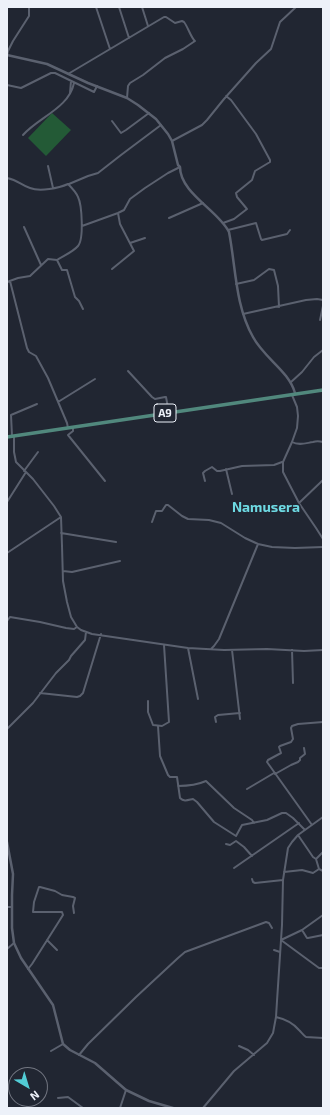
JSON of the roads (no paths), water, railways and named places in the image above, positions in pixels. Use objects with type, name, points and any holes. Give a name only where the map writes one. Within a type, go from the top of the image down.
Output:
[{"type":"main road","name":"A9","points":[[7,436],[321,390]]},
{"type":"street","points":[[29,7],[29,16],[8,51],[7,56],[47,64],[88,83],[126,98],[149,113],[161,125],[172,141],[183,180],[195,196],[228,230],[230,235],[239,303],[249,330],[260,349],[291,382],[297,407],[297,428],[283,462],[283,472],[299,503],[323,539]]},
{"type":"street","points":[[96,7],[110,49]]},
{"type":"street","points":[[119,7],[129,38]]},
{"type":"street","points":[[142,7],[148,26]]},
{"type":"street","points":[[172,141],[207,120],[226,96],[271,49],[274,45],[280,22],[296,7]]},
{"type":"street","points":[[68,74],[164,17],[175,23],[183,21],[189,28],[192,38],[195,41],[165,58],[130,84],[128,86],[126,98]]},
{"type":"street","points":[[7,85],[21,88],[48,73],[55,73],[94,92],[97,86]]},
{"type":"street","points":[[69,96],[71,81]]},
{"type":"street","points":[[23,135],[29,128],[59,106],[69,96],[73,90],[74,83]]},
{"type":"street","points":[[223,224],[234,220],[248,209],[236,197],[236,193],[252,180],[255,172],[270,162],[256,134],[231,100],[226,96]]},
{"type":"street","points":[[112,121],[121,132],[149,113]]},
{"type":"street","points":[[7,178],[14,179],[32,189],[42,190],[68,184],[98,173],[161,125]]},
{"type":"street","points":[[48,166],[53,188]]},
{"type":"street","points":[[82,226],[118,214],[124,210],[130,199],[168,173],[180,167]]},
{"type":"street","points":[[68,184],[78,197],[79,202],[82,226],[79,244],[57,260],[48,259],[30,276],[18,278],[8,282],[27,348],[29,352],[36,356],[53,389],[68,423],[68,428]]},
{"type":"street","points":[[169,218],[203,203]]},
{"type":"street","points":[[112,269],[134,250],[120,224],[118,214]]},
{"type":"street","points":[[228,230],[256,223],[262,240],[287,234],[290,230]]},
{"type":"street","points":[[24,227],[41,265]]},
{"type":"street","points":[[130,243],[145,238]]},
{"type":"street","points":[[57,260],[62,270],[67,270],[75,297],[83,309]]},
{"type":"street","points":[[236,284],[254,280],[269,269],[274,270],[278,286],[280,307]]},
{"type":"street","points":[[243,314],[306,300],[323,300]]},
{"type":"street","points":[[320,320],[323,306]]},
{"type":"street","points":[[291,382],[302,372],[314,357],[323,350]]},
{"type":"street","points":[[128,371],[155,400],[166,397],[169,413]]},
{"type":"street","points":[[58,402],[95,379]]},
{"type":"street","points":[[37,404],[11,415],[15,459],[18,466],[33,479],[61,517],[63,581],[71,617],[77,627],[86,632],[188,648],[210,650],[323,650]]},
{"type":"street","points":[[73,427],[73,431],[68,435],[105,481]]},
{"type":"street","points":[[292,442],[296,444],[315,441],[323,442]]},
{"type":"street","points":[[7,502],[38,452]]},
{"type":"street","points":[[205,480],[203,473],[211,468],[214,468],[217,471],[242,466],[274,466],[283,462]]},
{"type":"street","points":[[226,469],[232,494]]},
{"type":"street","points":[[299,503],[323,480]]},
{"type":"street","points":[[152,522],[156,511],[162,511],[168,504],[188,519],[209,520],[222,523],[245,538],[258,544],[272,547],[323,547]]},
{"type":"street","points":[[7,553],[61,517]]},
{"type":"street","points":[[61,533],[116,542]]},
{"type":"street","points":[[210,650],[219,638],[258,544]]},
{"type":"street","points":[[62,571],[72,572],[120,562]]},
{"type":"street","points":[[7,621],[10,617],[66,628],[77,627]]},
{"type":"street","points":[[7,729],[23,713],[56,673],[69,660],[85,640],[86,632]]},
{"type":"street","points":[[40,693],[77,697],[80,696],[83,693],[101,634]]},
{"type":"street","points":[[148,701],[148,712],[150,721],[153,725],[158,726],[167,724],[169,720],[164,645]]},
{"type":"street","points":[[188,648],[198,699]]},
{"type":"street","points":[[232,650],[240,719]]},
{"type":"street","points":[[292,650],[293,683]]},
{"type":"street","points":[[216,722],[215,717],[218,715],[240,713]]},
{"type":"street","points":[[312,825],[268,764],[268,760],[280,754],[280,746],[291,742],[293,739],[292,726],[298,724],[323,722]]},
{"type":"street","points":[[158,726],[160,756],[168,775],[170,777],[177,777],[180,798],[184,801],[193,799],[214,822],[236,836]]},
{"type":"street","points":[[247,789],[298,762],[305,754],[304,748]]},
{"type":"street","points":[[178,786],[199,785],[206,781],[234,808],[254,823]]},
{"type":"street","points":[[236,841],[236,836],[242,825],[267,820],[282,813],[289,815],[299,823],[304,830]]},
{"type":"street","points":[[203,1108],[234,1071],[270,1040],[274,1033],[281,940],[283,880],[288,848],[298,835],[323,817]]},
{"type":"street","points":[[234,868],[299,823]]},
{"type":"street","points":[[298,835],[316,859],[319,869],[323,871]]},
{"type":"street","points":[[236,841],[252,856]]},
{"type":"street","points":[[226,844],[230,845],[236,841]]},
{"type":"street","points":[[7,842],[13,874],[12,906],[14,943],[21,958],[53,1005],[63,1044],[70,1050],[95,1063],[126,1090],[149,1101],[172,1108]]},
{"type":"street","points":[[316,859],[323,852]]},
{"type":"street","points":[[284,872],[302,870],[313,873],[319,869]]},
{"type":"street","points":[[252,878],[253,882],[255,883],[283,880]]},
{"type":"street","points":[[28,969],[63,915],[62,912],[33,912],[34,902],[39,887],[40,886],[62,895],[75,898],[73,906],[74,913]]},
{"type":"street","points":[[7,907],[12,906]]},
{"type":"street","points":[[281,940],[302,930],[323,915]]},
{"type":"street","points":[[79,1055],[88,1044],[136,997],[185,952],[266,922],[269,923],[272,928]]},
{"type":"street","points":[[302,930],[307,938],[323,935]]},
{"type":"street","points":[[47,940],[57,950]]},
{"type":"street","points":[[281,940],[320,968],[323,968]]},
{"type":"street","points":[[7,949],[14,943]]},
{"type":"street","points":[[274,950],[280,952]]},
{"type":"street","points":[[276,1017],[288,1021],[299,1029],[306,1037],[323,1038]]},
{"type":"street","points":[[51,1051],[63,1044]]},
{"type":"street","points":[[239,1046],[248,1050],[254,1055]]},
{"type":"street","points":[[120,1108],[126,1090]]},
{"type":"street","points":[[58,1098],[68,1097],[82,1108]]},
{"type":"district","name":"Namusera","points":[[266,507]]}]
